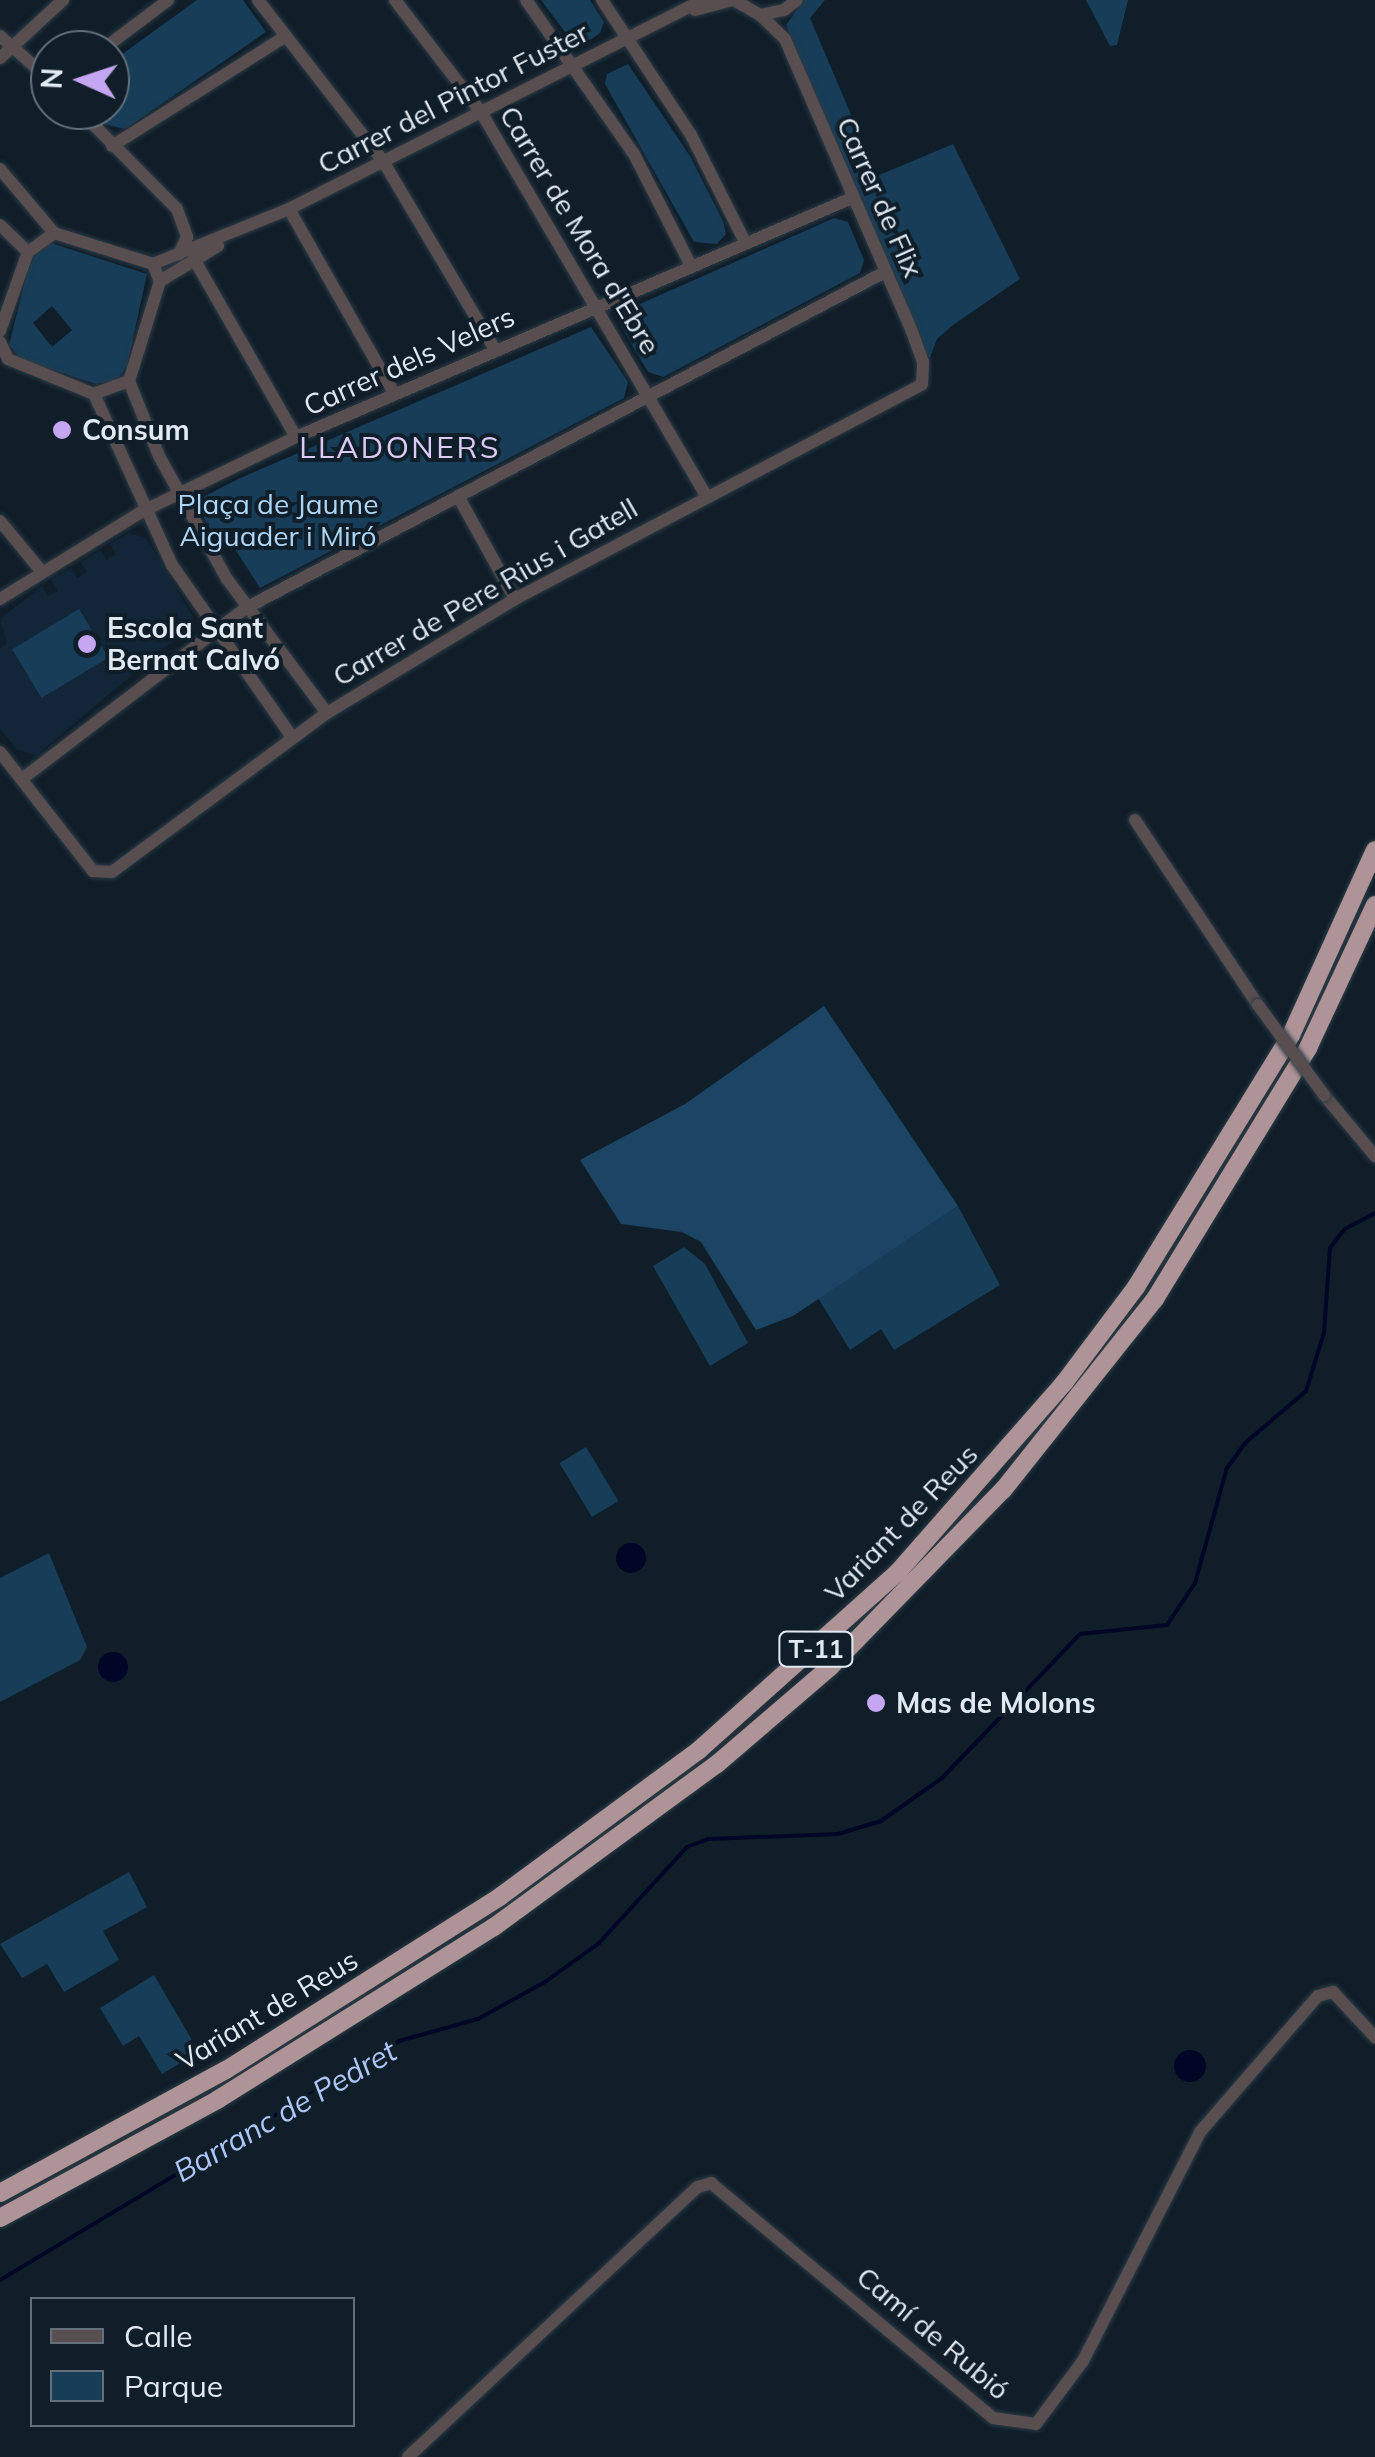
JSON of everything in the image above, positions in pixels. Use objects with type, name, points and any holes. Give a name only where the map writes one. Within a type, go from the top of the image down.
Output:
[{"type":"highway","name":"Variant de Reus","points":[[0,2193],[226,2070],[484,1907],[615,1814],[814,1652],[898,1572],[1064,1383],[1147,1271],[1291,1034],[1375,850]]},
{"type":"highway","name":"Variant de Reus","points":[[0,2218],[217,2100],[494,1927],[717,1764],[830,1667],[1003,1490],[1155,1299],[1231,1182],[1308,1048],[1375,905]]},
{"type":"highway","points":[[0,2232],[220,2107],[361,2012]]},
{"type":"highway","points":[[0,2181],[226,2070]]},
{"type":"street","points":[[5,53],[63,0]]},
{"type":"street","points":[[128,30],[168,0]]},
{"type":"street","points":[[258,0],[383,161],[495,350]]},
{"type":"street","name":"Carrer de Mora d'Ebre","points":[[395,0],[481,112],[706,496]]},
{"type":"street","points":[[526,0],[576,64],[634,154],[691,266]]},
{"type":"street","points":[[602,0],[691,135],[746,242]]},
{"type":"street","name":"Carrer del Pintor Fuster","points":[[152,264],[289,209],[702,0]]},
{"type":"street","name":"Carrer del Pintor Fuster","points":[[678,15],[734,0]]},
{"type":"street","name":"Carrer de Flix","points":[[734,0],[760,14],[785,40],[926,375]]},
{"type":"street","points":[[760,14],[784,10],[797,0]]},
{"type":"street","name":"Carrer de Flix","points":[[784,10],[785,40]]},
{"type":"street","points":[[0,36],[5,53],[30,68]]},
{"type":"street","points":[[112,146],[286,36]]},
{"type":"street","points":[[97,130],[186,221],[179,254]]},
{"type":"street","points":[[0,169],[54,233],[152,264],[160,282],[129,382],[179,492],[246,608],[327,712]]},
{"type":"street","name":"Carrer dels Velers","points":[[0,599],[179,492],[394,394],[852,198]]},
{"type":"street","points":[[289,209],[394,394]]},
{"type":"street","points":[[0,225],[28,252]]},
{"type":"street","name":"Carrer del Pintor Fuster","points":[[160,282],[250,227]]},
{"type":"street","points":[[0,331],[28,252],[54,233]]},
{"type":"street","points":[[194,259],[296,437]]},
{"type":"street","points":[[0,752],[22,779],[212,630],[246,608],[885,272]]},
{"type":"street","points":[[0,342],[4,359],[94,394],[129,382]]},
{"type":"street","name":"Carrer de Pere Rius i Gatell","points":[[22,779],[89,864],[102,875],[112,872],[327,712],[515,598],[910,392],[926,375]]},
{"type":"street","points":[[94,394],[143,511],[212,630],[292,737]]},
{"type":"street","points":[[458,496],[515,598]]},
{"type":"street","points":[[0,521],[42,572]]},
{"type":"street","points":[[1135,820],[1258,1005],[1375,1156]]},
{"type":"street","name":"Camí de Rubió","points":[[408,2457],[698,2187],[712,2183],[993,2418],[1036,2424],[1082,2360],[1200,2132],[1318,1996],[1334,1992],[1375,2037]]},
{"type":"shaded area","name":"Escola Sant Bernat Calvó","points":[[129,533],[146,538],[193,617],[190,632],[128,669],[132,675],[37,755],[17,750],[0,729],[0,648],[7,643],[0,619],[42,586],[48,596],[58,591],[51,580],[71,568],[77,578],[87,572],[81,562],[101,550],[106,560],[116,554],[110,544]]},
{"type":"shaded area","points":[[824,1006],[958,1206],[793,1316],[756,1330],[701,1242],[682,1232],[621,1224],[580,1160],[685,1104]]},
{"type":"shaded area","points":[[631,1543],[641,1548],[646,1558],[641,1568],[631,1573],[621,1568],[616,1558],[621,1548]]},
{"type":"shaded area","points":[[113,1652],[124,1656],[128,1667],[124,1678],[113,1682],[102,1678],[98,1667],[102,1656]]},
{"type":"shaded area","points":[[1190,2050],[1201,2055],[1206,2066],[1201,2077],[1190,2082],[1179,2077],[1174,2066],[1179,2055]]},
{"type":"green space","points":[[197,0],[243,0],[266,32],[130,126],[130,49]]},
{"type":"green space","points":[[541,0],[590,0],[604,22],[600,33],[584,44],[571,40]]},
{"type":"green space","points":[[804,0],[825,0],[810,18],[877,176],[953,144],[1020,279],[937,339],[929,360],[786,25]]},
{"type":"green space","points":[[1086,0],[1128,0],[1117,45],[1110,46]]},
{"type":"green space","points":[[628,64],[690,156],[723,221],[726,234],[717,244],[694,242],[605,84],[607,74]]},
{"type":"green space","points":[[834,218],[848,222],[864,260],[860,273],[663,377],[648,372],[621,326],[624,311]]},
{"type":"green space","points":[[51,243],[147,274],[127,366],[116,381],[96,384],[22,360],[9,345],[35,253]],"holes":[[[52,306],[72,330],[52,347],[33,323]]]},
{"type":"green space","name":"Plaça de Jaume Aiguader i Miró","points":[[591,327],[628,382],[624,398],[260,588],[224,532],[212,532],[200,511],[203,497],[238,479]]},
{"type":"green space","points":[[79,609],[108,658],[41,698],[12,649]]},
{"type":"green space","points":[[958,1206],[1000,1285],[894,1350],[881,1329],[850,1350],[818,1298]]},
{"type":"green space","points":[[684,1247],[705,1264],[748,1343],[710,1366],[653,1266]]},
{"type":"green space","points":[[586,1447],[618,1501],[592,1517],[559,1463]]},
{"type":"green space","points":[[49,1553],[87,1647],[80,1660],[0,1702],[0,1578]]},
{"type":"green space","points":[[129,1872],[147,1907],[103,1931],[119,1960],[64,1992],[47,1964],[22,1978],[0,1944]]},
{"type":"green space","points":[[154,1975],[199,2052],[162,2074],[139,2036],[123,2046],[100,2008]]},
{"type":"waterway","name":"Barranc de Pedret","points":[[0,2280],[399,2041],[478,2019],[545,1982],[599,1943],[687,1847],[708,1839],[838,1834],[881,1821],[942,1778],[1080,1634],[1167,1625],[1195,1583],[1227,1468],[1245,1443],[1306,1391],[1324,1333],[1330,1248],[1345,1229],[1375,1213]]},
{"type":"place","name":"Consum","points":[[62,430]]},
{"type":"place","name":"Escola Sant Bernat Calvó","points":[[87,644]]},
{"type":"place","name":"Mas de Molons","points":[[876,1703]]},
{"type":"district","name":"LLADONERS","points":[[400,447]]}]
